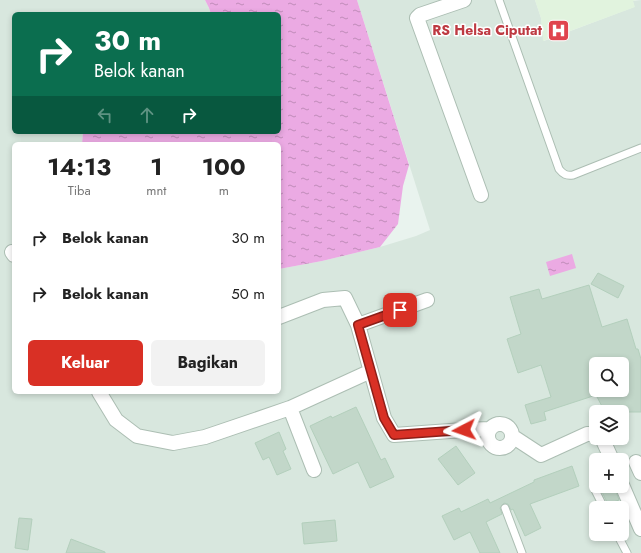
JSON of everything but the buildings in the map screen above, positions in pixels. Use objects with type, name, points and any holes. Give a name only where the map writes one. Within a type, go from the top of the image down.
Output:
[{"type":"street","points":[[464,0],[420,15],[417,18],[481,195]]},
{"type":"street","points":[[281,317],[323,300],[345,298],[358,325],[384,418],[394,435],[490,429],[490,442],[497,447],[501,448],[509,444],[512,436],[541,455],[589,434]]},
{"type":"street","points":[[358,325],[427,300]]},
{"type":"street","points":[[100,394],[116,420],[137,436],[173,443],[205,437],[290,408],[371,371]]},
{"type":"street","points":[[290,408],[314,470]]},
{"type":"street","points":[[625,493],[641,529]]},
{"type":"lane","points":[[499,0],[561,172],[566,175],[575,174],[641,148]]},
{"type":"lane","points":[[504,508],[522,553]]},
{"type":"lane","points":[[621,541],[627,553]]},
{"type":"shaded area","points":[[0,0],[205,0],[210,12],[12,12],[12,134],[83,134],[82,142],[12,142],[12,394],[281,394],[281,269],[322,261],[380,247],[430,230],[357,0],[535,0],[541,18],[544,41],[634,7],[633,1],[641,0],[641,553],[0,553]]},
{"type":"shaded area","name":"RS Helsa Ciputat","points":[[535,0],[636,0],[633,1],[635,7],[543,41],[541,18]]},
{"type":"water","points":[[205,0],[357,0],[409,165],[403,186],[398,224],[380,247],[322,261],[281,269],[281,142],[82,142],[83,134],[281,134],[281,12],[210,12]]},
{"type":"water","points":[[572,254],[576,268],[550,276],[546,262]]},
{"type":"place","name":"RS Helsa Ciputat","points":[[558,30]]},
{"type":"route","points":[[400,310],[358,325],[384,418],[394,435],[464,430]]}]
